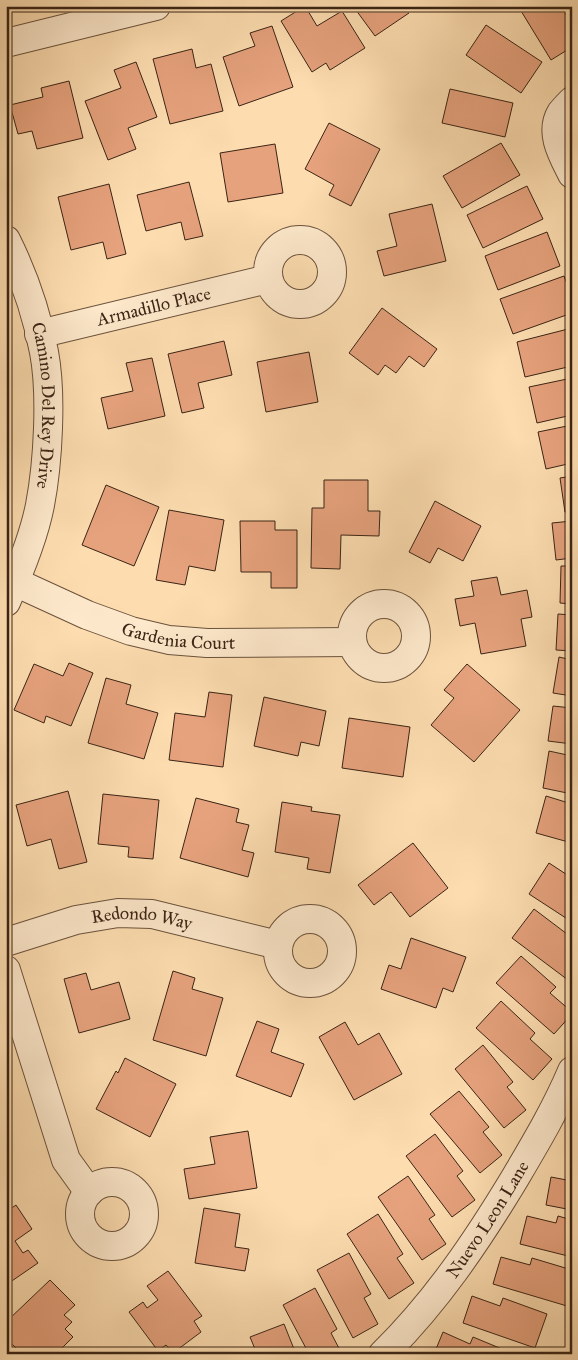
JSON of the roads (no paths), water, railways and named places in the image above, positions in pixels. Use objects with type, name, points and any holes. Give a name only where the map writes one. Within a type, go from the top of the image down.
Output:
[{"type":"street","points":[[6,43],[156,6]]},
{"type":"street","points":[[566,107],[556,130],[558,144],[572,174]]},
{"type":"street","name":"Camino Del Rey Drive","points":[[6,240],[30,299],[44,353],[48,394],[46,456],[40,505],[10,592]]},
{"type":"street","name":"Armadillo Place","points":[[39,334],[268,279]]},
{"type":"street","name":"Gardenia Court","points":[[10,592],[131,631],[169,640],[207,643],[352,642]]},
{"type":"street","name":"Redondo Way","points":[[6,942],[76,920],[126,914],[152,914],[278,944]]},
{"type":"street","points":[[6,970],[66,1160],[89,1192]]},
{"type":"street","name":"Nuevo Leon Lane","points":[[383,1354],[430,1302],[472,1246],[541,1135],[572,1071]]}]
